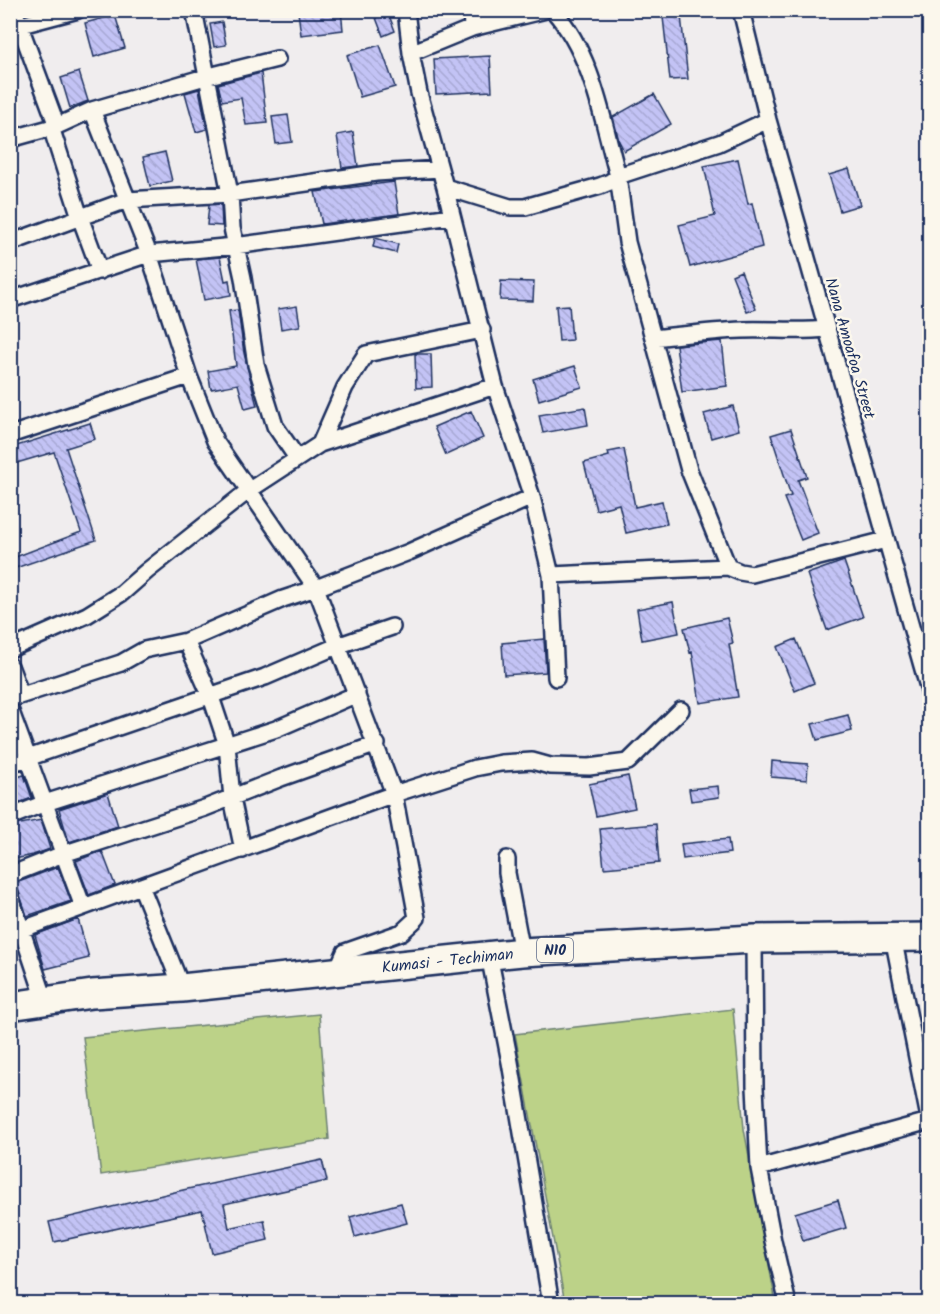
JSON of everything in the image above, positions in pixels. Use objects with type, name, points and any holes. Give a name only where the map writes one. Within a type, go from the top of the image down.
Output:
[{"type":"highway","name":"Kumasi - Techiman","points":[[182,988],[522,952],[754,939],[930,937]]},
{"type":"highway","name":"N10","points":[[10,1006],[93,994],[182,988]]},
{"type":"highway","name":"N10","points":[[10,1023],[93,1009],[182,988]]},
{"type":"street","points":[[78,10],[14,21],[54,126],[80,217],[100,271]]},
{"type":"street","points":[[194,10],[205,77],[230,194],[235,246],[243,278],[255,365],[275,426],[297,458]]},
{"type":"street","points":[[406,10],[419,93],[495,386],[532,497],[551,575],[556,678]]},
{"type":"street","points":[[471,10],[472,28]]},
{"type":"street","points":[[411,53],[472,28],[546,10]]},
{"type":"street","points":[[553,10],[566,25],[578,45],[588,69],[618,176],[627,242],[689,470],[728,567]]},
{"type":"street","name":"Nana Amoafoa Street","points":[[741,10],[768,120],[930,694]]},
{"type":"street","points":[[10,139],[54,126],[92,110],[277,59]]},
{"type":"street","points":[[92,110],[148,254],[189,376],[215,441],[316,588],[394,794],[417,918],[402,932],[345,952],[336,972]]},
{"type":"street","points":[[445,187],[510,207],[525,207],[600,186],[618,176],[719,143],[768,120]]},
{"type":"street","points":[[10,243],[127,200],[230,194],[376,173],[440,169]]},
{"type":"street","points":[[10,300],[148,254],[235,246],[452,216]]},
{"type":"street","points":[[653,338],[723,331],[780,329],[804,332],[827,328]]},
{"type":"street","points":[[320,444],[345,387],[366,354],[482,330]]},
{"type":"street","points":[[10,435],[189,376]]},
{"type":"street","points":[[10,649],[87,615],[122,593],[248,491],[320,444],[495,386]]},
{"type":"street","points":[[10,666],[16,697],[121,663],[144,650],[186,641],[283,598],[316,588],[409,552],[532,497]]},
{"type":"street","points":[[551,575],[728,567],[752,574],[886,540]]},
{"type":"street","points":[[10,764],[265,677],[337,646],[392,627]]},
{"type":"street","points":[[186,641],[210,696],[227,745],[232,798],[243,850]]},
{"type":"street","points":[[10,817],[276,729],[357,694]]},
{"type":"street","points":[[10,709],[83,907]]},
{"type":"street","points":[[23,929],[394,794],[476,768],[501,763],[532,761],[550,766],[589,767],[628,762],[681,710]]},
{"type":"street","points":[[10,875],[63,854],[205,808],[376,744]]},
{"type":"street","points":[[507,859],[507,873],[522,952]]},
{"type":"street","points":[[141,886],[182,988]]},
{"type":"street","points":[[10,895],[45,1000]]},
{"type":"street","points":[[759,1168],[929,1122],[893,938]]},
{"type":"street","points":[[754,939],[755,1087],[759,1168],[788,1304]]},
{"type":"street","points":[[489,955],[510,1062],[551,1304]]},
{"type":"green space","points":[[733,1009],[744,1129],[776,1303],[565,1303],[515,1034]]},
{"type":"green space","points":[[319,1014],[329,1139],[101,1175],[83,1037]]},
{"type":"building","points":[[341,10],[343,30],[301,35],[298,12]]},
{"type":"building","points":[[373,10],[387,10],[395,31],[383,36]]},
{"type":"building","points":[[115,15],[125,48],[94,57],[85,23]]},
{"type":"building","points":[[681,16],[688,79],[670,80],[663,17]]},
{"type":"building","points":[[222,22],[226,45],[214,47],[210,24]]},
{"type":"building","points":[[380,45],[395,87],[360,97],[347,55]]},
{"type":"building","points":[[490,56],[492,91],[436,94],[434,59]]},
{"type":"building","points":[[79,72],[88,101],[70,108],[61,78]]},
{"type":"building","points":[[261,73],[267,123],[246,125],[241,98],[222,101],[218,84]]},
{"type":"building","points":[[199,89],[207,129],[196,132],[185,93]]},
{"type":"building","points":[[654,94],[671,124],[624,151],[613,117]]},
{"type":"building","points":[[288,115],[292,142],[276,144],[272,117]]},
{"type":"building","points":[[353,132],[358,166],[342,168],[337,135]]},
{"type":"building","points":[[165,152],[172,181],[150,186],[143,157]]},
{"type":"building","points":[[738,159],[748,204],[752,203],[762,247],[690,267],[679,225],[715,216],[704,166]]},
{"type":"building","points":[[849,169],[860,205],[840,211],[829,175]]},
{"type":"building","points":[[394,182],[399,214],[322,224],[315,192]]},
{"type":"building","points":[[221,204],[222,226],[207,225],[209,205]]},
{"type":"building","points":[[375,238],[398,244],[396,253],[373,247]]},
{"type":"building","points":[[220,257],[225,281],[229,280],[231,295],[204,300],[196,259]]},
{"type":"building","points":[[741,271],[756,309],[747,312],[732,275]]},
{"type":"building","points":[[501,281],[534,282],[533,301],[500,300]]},
{"type":"building","points":[[569,305],[572,340],[559,341],[556,306]]},
{"type":"building","points":[[297,306],[300,326],[281,329],[278,309]]},
{"type":"building","points":[[238,310],[244,353],[257,406],[245,409],[238,384],[211,389],[208,371],[236,366],[229,311]]},
{"type":"building","points":[[722,341],[727,386],[682,392],[676,345]]},
{"type":"building","points":[[415,354],[431,354],[432,387],[416,388]]},
{"type":"building","points":[[575,366],[582,387],[539,400],[533,379]]},
{"type":"building","points":[[733,406],[739,430],[711,438],[704,414]]},
{"type":"building","points":[[585,407],[588,425],[543,433],[539,415]]},
{"type":"building","points":[[471,411],[483,438],[446,455],[434,427]]},
{"type":"building","points":[[90,423],[95,439],[66,448],[96,540],[10,570],[10,559],[81,532],[54,452],[10,465],[10,448]]},
{"type":"building","points":[[791,429],[807,477],[798,480],[818,533],[801,540],[784,498],[791,496],[771,435]]},
{"type":"building","points":[[624,449],[635,507],[662,501],[667,524],[626,533],[619,504],[596,510],[584,463],[609,456],[608,452]]},
{"type":"building","points":[[844,561],[863,617],[827,630],[807,574]]},
{"type":"building","points":[[673,602],[679,633],[642,640],[637,609]]},
{"type":"building","points":[[727,618],[733,643],[729,644],[738,697],[700,703],[692,652],[690,653],[684,628]]},
{"type":"building","points":[[544,639],[546,672],[504,675],[502,643]]},
{"type":"building","points":[[796,639],[814,683],[795,691],[777,647]]},
{"type":"building","points":[[848,715],[852,731],[817,740],[812,724]]},
{"type":"building","points":[[772,761],[808,764],[807,780],[771,777]]},
{"type":"building","points":[[24,775],[32,798],[10,806],[10,779]]},
{"type":"building","points":[[628,776],[635,808],[596,816],[589,784]]},
{"type":"building","points":[[718,786],[719,797],[691,801],[689,789]]},
{"type":"building","points":[[108,793],[118,826],[69,842],[59,809]]},
{"type":"building","points":[[41,820],[50,849],[10,860],[10,826]]},
{"type":"building","points":[[656,824],[659,863],[604,868],[600,829]]},
{"type":"building","points":[[728,839],[730,853],[683,859],[681,844]]},
{"type":"building","points":[[102,851],[115,885],[89,895],[76,861]]},
{"type":"building","points":[[58,867],[71,901],[27,916],[16,883]]},
{"type":"building","points":[[78,919],[89,958],[45,969],[35,935]]},
{"type":"building","points":[[322,1160],[327,1181],[224,1204],[229,1228],[264,1220],[268,1240],[212,1253],[202,1210],[54,1242],[49,1222]]},
{"type":"building","points":[[838,1200],[846,1228],[803,1241],[795,1213]]},
{"type":"building","points":[[401,1203],[407,1223],[355,1237],[350,1217]]}]
